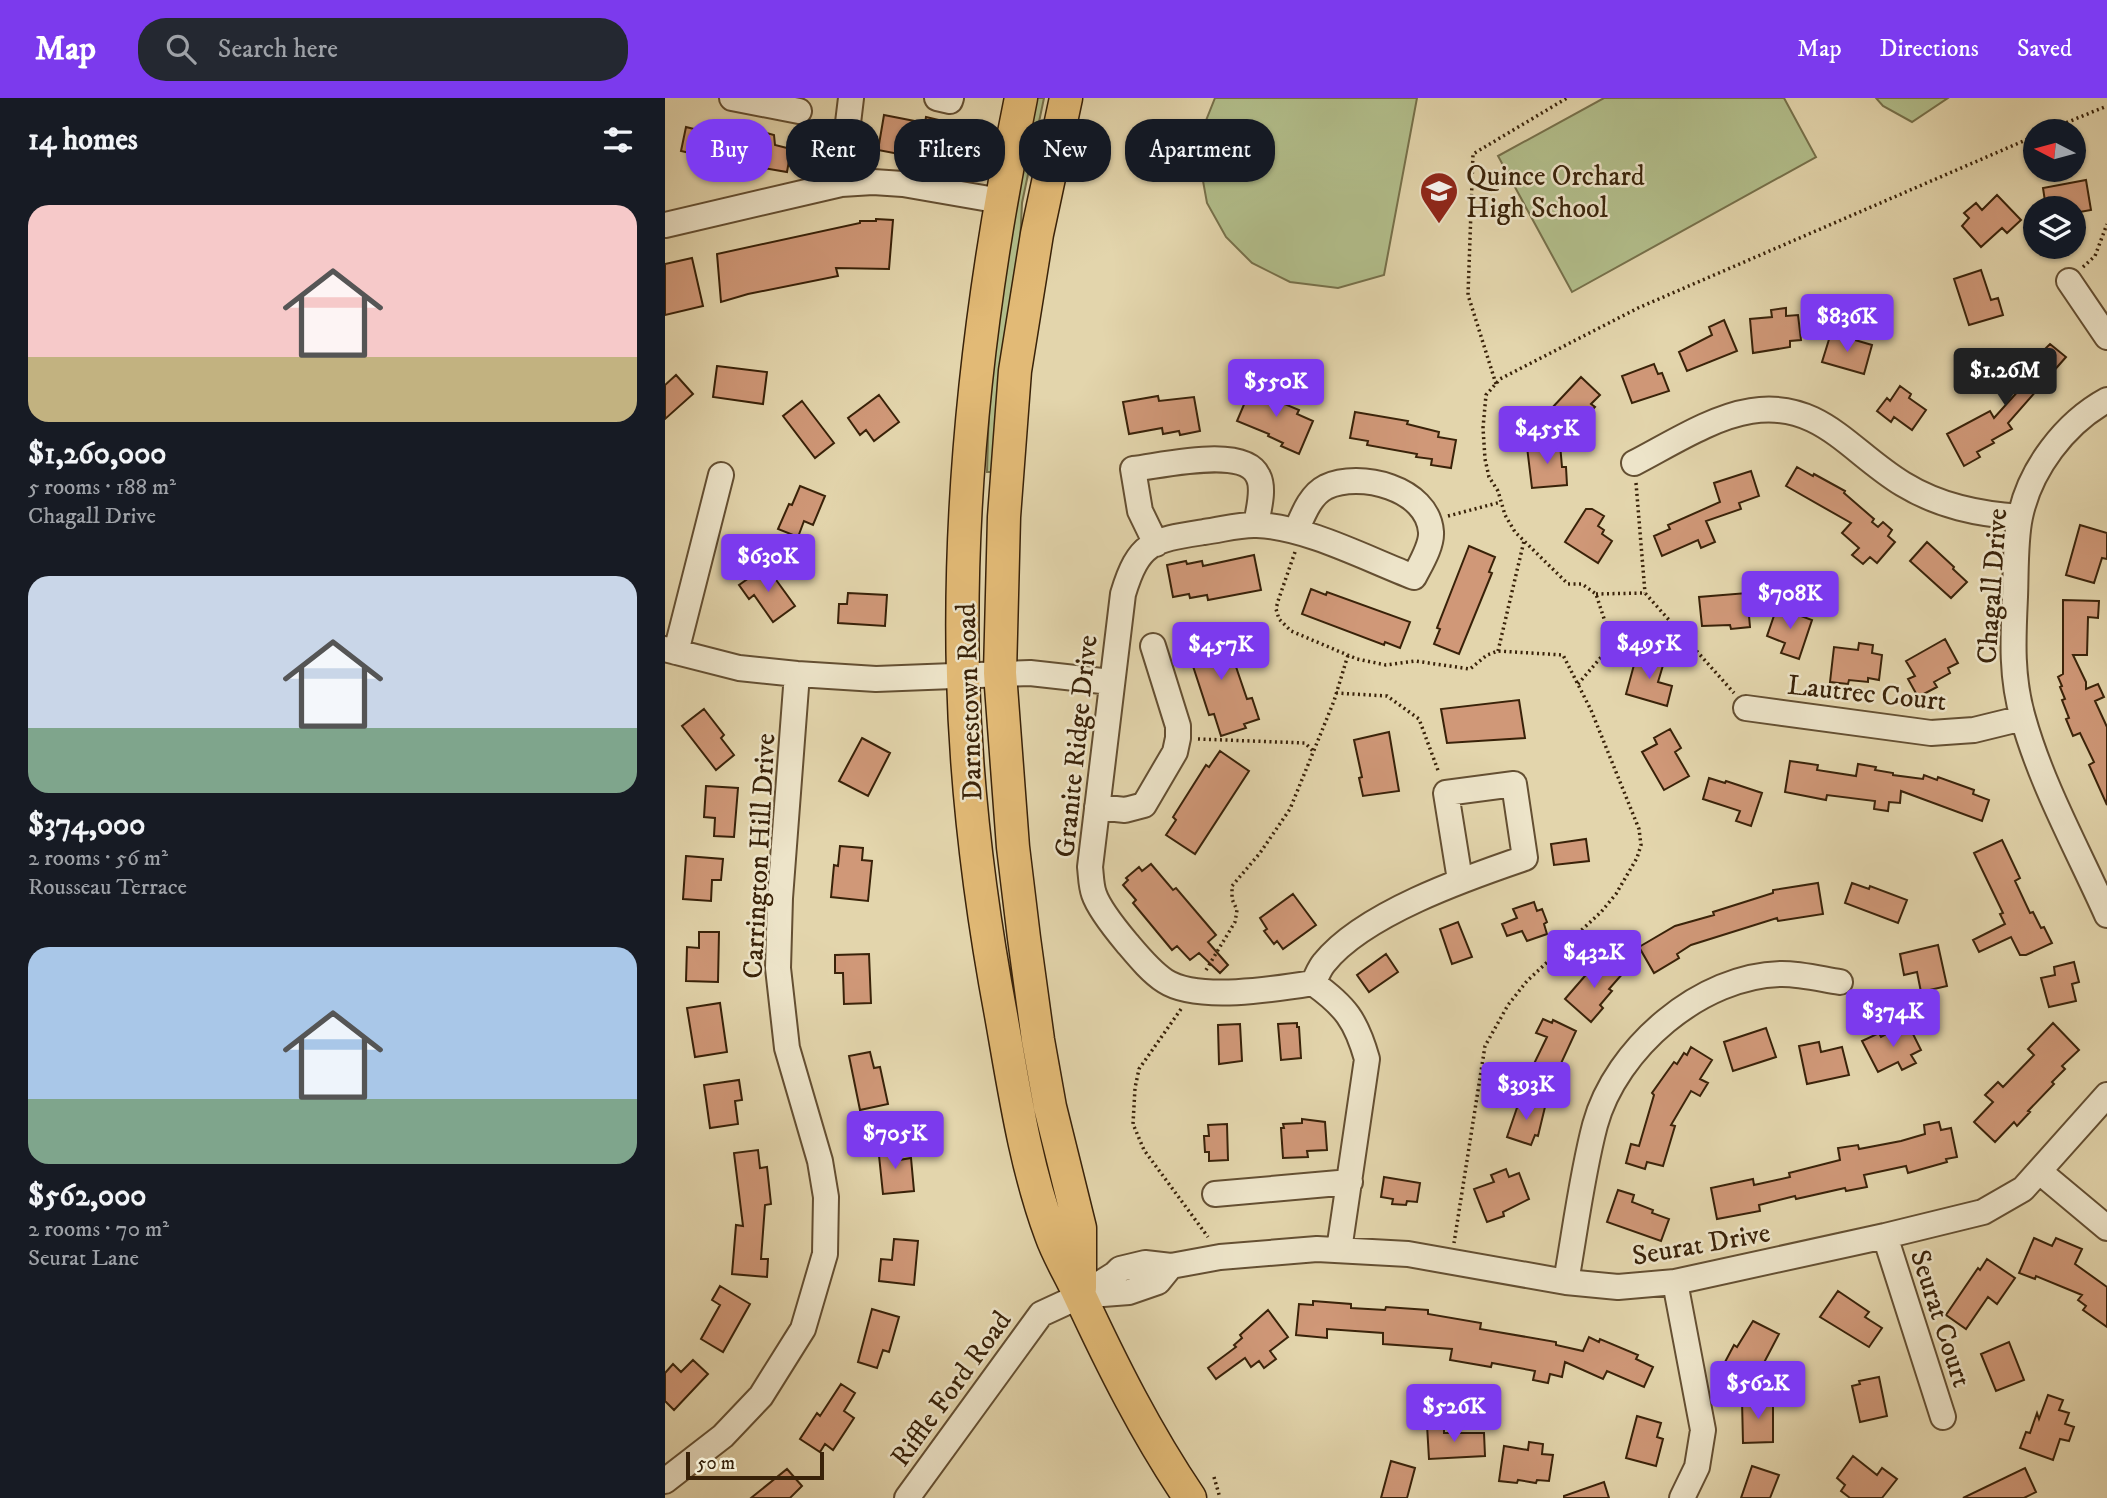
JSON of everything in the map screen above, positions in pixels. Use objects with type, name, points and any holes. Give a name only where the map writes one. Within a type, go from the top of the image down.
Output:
[{"type":"main road","name":"Darnestown Road","points":[[1021,98],[989,272],[973,413],[965,553],[963,674],[973,836],[991,964],[1013,1082],[1033,1175],[1051,1237],[1137,1414],[1190,1498]]},
{"type":"main road","name":"Darnestown Road","points":[[1066,98],[1037,234],[1015,371],[1004,517],[1000,673],[1013,847],[1024,939],[1050,1107],[1080,1228],[1080,1296]]},
{"type":"street","points":[[732,98],[759,100],[799,111]]},
{"type":"street","points":[[851,98],[848,134],[856,183]]},
{"type":"street","points":[[937,98],[950,101],[951,98]]},
{"type":"street","points":[[665,225],[841,184],[904,184],[1001,201]]},
{"type":"street","points":[[2069,281],[2107,337]]},
{"type":"street","name":"Chagall Drive","points":[[2107,400],[2068,429],[2047,454],[2033,482],[2020,517],[2012,642],[2014,683],[2036,760],[2107,915]]},
{"type":"street","points":[[1634,463],[1720,420],[1748,411],[1775,408],[1796,412],[1818,421],[1903,484],[1938,501],[1960,509],[2020,517]]},
{"type":"street","points":[[1156,544],[1140,511],[1133,469],[1221,458],[1238,461],[1251,467],[1259,477],[1256,525]]},
{"type":"street","points":[[720,475],[670,650],[739,668],[797,674],[876,678],[1030,673],[1111,682]]},
{"type":"street","points":[[1299,532],[1308,503],[1324,488],[1341,483],[1358,482],[1397,489],[1418,502],[1429,522]]},
{"type":"street","name":"Granite Ridge Drive","points":[[1313,983],[1265,992],[1193,991],[1166,982],[1138,956],[1118,932],[1094,894],[1090,867],[1123,593],[1131,567],[1143,551],[1166,538],[1256,525],[1299,532],[1414,578],[1431,536],[1429,522]]},
{"type":"street","points":[[1097,807],[1125,810],[1144,805],[1175,752],[1178,726],[1153,646]]},
{"type":"street","name":"Carrington Hill Drive","points":[[665,1482],[723,1436],[761,1396],[803,1329],[825,1254],[826,1197],[820,1161],[787,1048],[778,968],[780,898],[797,674]]},
{"type":"street","name":"Lautrec Court","points":[[1746,708],[1931,733],[1974,730],[2023,718]]},
{"type":"street","points":[[1339,1250],[1367,1059],[1360,1032],[1342,1006],[1313,983],[1323,965],[1337,950],[1376,921],[1460,880],[1525,858],[1514,784],[1446,793],[1460,880]]},
{"type":"street","points":[[1566,1282],[1595,1124],[1614,1079],[1635,1050],[1682,1008],[1735,982],[1782,974],[1840,982]]},
{"type":"street","name":"Seurat Drive","points":[[1080,1296],[1115,1275],[1119,1269],[1145,1263],[1171,1266],[1220,1257],[1317,1248],[1408,1254],[1566,1282],[1618,1287],[1675,1282],[1885,1237],[1983,1212],[2023,1189],[2107,1095]]},
{"type":"street","points":[[2041,1172],[2107,1228]]},
{"type":"street","points":[[1215,1194],[1350,1182]]},
{"type":"street","name":"Seurat Court","points":[[1885,1237],[1943,1417]]},
{"type":"street","points":[[1675,1282],[1703,1430],[1697,1467],[1682,1498]]},
{"type":"street","name":"Riffle Ford Road","points":[[907,1498],[1041,1314],[1080,1296]]},
{"type":"path","points":[[1496,384],[1468,295],[1473,154],[1567,98]]},
{"type":"path","points":[[2075,119],[2107,106]]},
{"type":"path","points":[[1578,684],[1603,655],[1610,636],[1596,594],[1582,584],[1569,584],[1515,532],[1505,515],[1498,491],[1489,477],[1485,459],[1483,428],[1486,395],[1500,379],[1638,308],[2023,141]]},
{"type":"path","points":[[2069,281],[2095,256],[2107,224]]},
{"type":"path","points":[[1634,463],[1646,593],[1746,708]]},
{"type":"path","points":[[1429,522],[1501,502]]},
{"type":"path","points":[[1220,1257],[1202,1227],[1144,1150],[1133,1124],[1135,1088],[1139,1069],[1193,991],[1235,922],[1237,910],[1232,899],[1232,886],[1260,853],[1290,809],[1336,693],[1347,655],[1291,631],[1283,625],[1276,609],[1299,532]]},
{"type":"path","points":[[1498,650],[1524,541]]},
{"type":"path","points":[[1596,594],[1646,593]]},
{"type":"path","points":[[1336,693],[1387,696],[1419,719],[1446,793]]},
{"type":"path","points":[[1178,738],[1305,743],[1314,752]]},
{"type":"path","points":[[1213,1477],[1220,1498]]},
{"type":"green space","points":[[1035,98],[1044,98],[1040,119],[1031,119]]},
{"type":"green space","points":[[1215,98],[1417,98],[1384,275],[1338,288],[1290,282],[1252,263],[1226,237],[1207,203],[1203,182],[1275,182],[1275,119],[1207,119]]},
{"type":"green space","points":[[1604,98],[1784,98],[1816,157],[1572,292],[1498,156]]},
{"type":"green space","points":[[1876,98],[1948,98],[1912,122],[1883,106]]},
{"type":"green space","points":[[1020,182],[1026,182],[1022,203],[1019,267],[995,472],[987,472],[989,406],[997,318]]},
{"type":"building","points":[[884,115],[904,119],[894,119],[894,153],[880,150]]},
{"type":"building","points":[[686,127],[686,152],[681,151]]},
{"type":"building","points":[[772,134],[775,145],[786,148],[786,172],[772,169]]},
{"type":"building","points":[[2086,180],[2091,210],[2086,211],[2086,196],[2044,196],[2043,188]]},
{"type":"building","points":[[1997,195],[2021,220],[2007,233],[2002,228],[1981,247],[1962,226],[1969,218],[1964,213],[1976,203],[1982,210]]},
{"type":"building","points":[[876,219],[893,220],[889,269],[836,268],[838,276],[721,302],[717,254]]},
{"type":"building","points":[[692,258],[703,306],[665,315],[665,264]]},
{"type":"building","points":[[1981,270],[1991,300],[1998,298],[2003,315],[1969,325],[1954,279]]},
{"type":"building","points":[[1786,308],[1786,316],[1798,315],[1801,340],[1790,341],[1790,347],[1753,353],[1750,319],[1772,317],[1771,310]]},
{"type":"building","points":[[1724,320],[1737,351],[1687,371],[1679,352],[1712,335],[1709,327]]},
{"type":"building","points":[[1831,333],[1872,345],[1864,374],[1822,362]]},
{"type":"building","points":[[2050,344],[2066,357],[2008,423],[2012,429],[1992,440],[1994,443],[1977,452],[1980,457],[1964,466],[1947,434],[1990,411],[1994,418],[2020,389],[2012,382],[2038,353],[2039,355]]},
{"type":"building","points":[[1654,364],[1658,374],[1662,373],[1669,391],[1632,403],[1622,376]]},
{"type":"building","points":[[717,366],[767,372],[763,404],[713,397]]},
{"type":"building","points":[[676,375],[693,394],[665,419],[665,385]]},
{"type":"building","points":[[1581,377],[1600,395],[1591,404],[1595,407],[1574,430],[1551,409]]},
{"type":"building","points":[[1900,386],[1911,394],[1909,398],[1926,410],[1912,430],[1894,417],[1891,422],[1877,411],[1887,398],[1890,401]]},
{"type":"building","points":[[1251,388],[1266,395],[1268,390],[1284,397],[1282,403],[1299,410],[1297,414],[1313,421],[1299,454],[1281,446],[1283,443],[1268,436],[1269,434],[1237,421]]},
{"type":"building","points":[[879,395],[899,422],[874,441],[866,430],[860,435],[848,418]]},
{"type":"building","points":[[1158,396],[1159,401],[1194,397],[1200,431],[1180,435],[1179,431],[1163,434],[1162,428],[1129,434],[1123,402]]},
{"type":"building","points":[[802,401],[834,443],[815,458],[783,416]]},
{"type":"building","points":[[1355,412],[1408,421],[1407,424],[1439,432],[1438,437],[1456,440],[1451,468],[1431,465],[1432,459],[1416,457],[1417,454],[1367,445],[1368,441],[1350,438]]},
{"type":"building","points":[[1560,444],[1567,485],[1532,488],[1527,447]]},
{"type":"building","points":[[1797,467],[1845,491],[1844,493],[1874,519],[1872,522],[1878,527],[1883,522],[1892,530],[1888,536],[1895,542],[1877,563],[1870,557],[1863,564],[1852,555],[1859,548],[1842,533],[1851,523],[1786,486]]},
{"type":"building","points":[[1751,471],[1759,496],[1739,503],[1741,509],[1706,521],[1715,542],[1701,548],[1698,540],[1662,556],[1654,536],[1670,529],[1668,525],[1720,502],[1714,483]]},
{"type":"building","points":[[800,486],[825,496],[813,525],[804,521],[798,537],[778,529]]},
{"type":"building","points":[[1586,509],[1592,509],[1604,516],[1598,526],[1604,530],[1602,534],[1612,541],[1598,563],[1565,542]]},
{"type":"building","points":[[2080,525],[2107,533],[2107,559],[2102,558],[2094,583],[2066,575]]},
{"type":"building","points":[[1927,542],[1967,582],[1951,598],[1910,561]]},
{"type":"building","points":[[1469,546],[1495,557],[1489,572],[1492,573],[1459,654],[1434,644],[1440,629],[1437,628]]},
{"type":"building","points":[[1254,555],[1261,590],[1208,600],[1207,595],[1173,597],[1167,565],[1202,561],[1203,566]]},
{"type":"building","points":[[766,566],[795,606],[773,622],[754,595],[749,599],[739,585]]},
{"type":"building","points":[[1311,589],[1326,595],[1327,592],[1410,622],[1400,648],[1385,642],[1384,645],[1302,614]]},
{"type":"building","points":[[848,593],[887,595],[885,626],[838,623],[839,604],[847,604]]},
{"type":"building","points":[[1747,593],[1750,627],[1731,629],[1730,625],[1702,626],[1699,597]]},
{"type":"building","points":[[2063,600],[2099,601],[2098,618],[2088,617],[2087,655],[2073,655],[2086,682],[2086,689],[2098,684],[2104,697],[2095,701],[2107,727],[2107,805],[2089,765],[2094,762],[2080,733],[2073,736],[2066,719],[2069,718],[2058,677],[2063,674]]},
{"type":"building","points":[[1777,607],[1812,620],[1799,659],[1781,653],[1785,643],[1767,636]]},
{"type":"building","points":[[1209,625],[1211,630],[1219,628],[1247,699],[1252,698],[1259,719],[1244,724],[1246,728],[1221,736],[1214,714],[1209,715],[1190,657],[1194,655],[1189,638],[1197,635],[1195,630]]},
{"type":"building","points":[[1945,639],[1958,663],[1948,668],[1950,673],[1934,682],[1937,687],[1918,697],[1908,679],[1915,676],[1906,661]]},
{"type":"building","points":[[1859,643],[1873,645],[1872,653],[1882,655],[1879,680],[1849,680],[1848,684],[1830,682],[1834,647],[1858,650]]},
{"type":"building","points":[[1637,654],[1664,662],[1658,682],[1672,686],[1667,706],[1626,694]]},
{"type":"building","points":[[1519,700],[1525,738],[1447,743],[1441,709]]},
{"type":"building","points":[[704,709],[724,735],[721,738],[734,755],[716,770],[682,726]]},
{"type":"building","points":[[1670,729],[1681,748],[1675,752],[1689,776],[1664,790],[1642,752],[1657,744],[1654,738]]},
{"type":"building","points":[[1389,732],[1399,791],[1363,796],[1354,740]]},
{"type":"building","points":[[862,738],[890,753],[868,796],[839,781]]},
{"type":"building","points":[[1220,751],[1249,771],[1195,854],[1166,835],[1176,820],[1173,817],[1206,765],[1209,767]]},
{"type":"building","points":[[1790,761],[1818,765],[1817,770],[1856,776],[1858,764],[1876,767],[1875,770],[1893,775],[1923,779],[1924,775],[1937,780],[1938,777],[1974,790],[1973,794],[1989,800],[1982,821],[1901,791],[1900,803],[1889,802],[1888,811],[1874,809],[1875,801],[1827,795],[1826,800],[1785,792]]},
{"type":"building","points":[[1709,778],[1762,793],[1751,826],[1736,821],[1740,811],[1703,799]]},
{"type":"building","points":[[706,786],[738,788],[734,837],[714,836],[715,818],[704,817]]},
{"type":"building","points":[[1586,839],[1589,861],[1554,865],[1551,844]]},
{"type":"building","points":[[2002,840],[2020,878],[2015,881],[2030,913],[2033,912],[2041,928],[2044,927],[2052,943],[2026,955],[2020,955],[2011,937],[1979,952],[1973,940],[2005,924],[2000,914],[2003,913],[1974,853]]},
{"type":"building","points":[[840,846],[863,848],[862,860],[872,861],[868,901],[831,897],[834,865],[838,866]]},
{"type":"building","points":[[686,856],[723,859],[721,880],[712,880],[711,901],[683,899]]},
{"type":"building","points":[[1151,864],[1173,890],[1176,888],[1216,935],[1208,942],[1228,965],[1220,973],[1199,953],[1190,960],[1177,946],[1172,950],[1133,903],[1136,900],[1123,885],[1128,880],[1126,878],[1139,867],[1142,871]]},
{"type":"building","points":[[1818,883],[1823,914],[1778,921],[1777,918],[1691,945],[1677,954],[1679,958],[1654,973],[1639,947],[1675,926],[1714,915],[1713,912],[1773,893],[1773,890]]},
{"type":"building","points":[[1852,883],[1869,889],[1870,886],[1907,900],[1898,923],[1845,903]]},
{"type":"building","points":[[1293,894],[1316,925],[1283,949],[1277,941],[1274,944],[1264,931],[1267,929],[1260,918]]},
{"type":"building","points":[[1534,902],[1537,911],[1542,909],[1547,922],[1544,924],[1547,934],[1527,941],[1522,931],[1507,936],[1502,924],[1517,918],[1513,909]]},
{"type":"building","points":[[1458,922],[1472,957],[1452,964],[1440,929]]},
{"type":"building","points":[[699,932],[719,932],[718,982],[686,981],[687,947],[699,948]]},
{"type":"building","points":[[1938,945],[1947,986],[1921,992],[1917,972],[1904,975],[1900,954]]},
{"type":"building","points":[[869,954],[871,1003],[844,1004],[843,973],[835,973],[835,955]]},
{"type":"building","points":[[1386,954],[1398,972],[1369,992],[1357,975]]},
{"type":"building","points":[[1597,962],[1606,970],[1612,962],[1624,972],[1609,989],[1612,991],[1600,1005],[1603,1008],[1591,1022],[1565,999]]},
{"type":"building","points":[[2074,962],[2079,982],[2072,984],[2076,1001],[2049,1007],[2041,978],[2055,975],[2054,967]]},
{"type":"building","points":[[720,1003],[727,1052],[695,1057],[687,1008]]},
{"type":"building","points":[[1543,1019],[1552,1023],[1553,1020],[1576,1031],[1552,1083],[1530,1072],[1547,1037],[1536,1033]]},
{"type":"building","points":[[1297,1023],[1301,1058],[1281,1060],[1278,1024]]},
{"type":"building","points":[[2053,1023],[2079,1050],[2062,1066],[2065,1069],[2028,1111],[2030,1112],[2017,1126],[2014,1122],[1995,1142],[1974,1122],[1993,1102],[1985,1095],[1998,1082],[2003,1087],[2034,1055],[2028,1049]]},
{"type":"building","points":[[1240,1024],[1242,1061],[1219,1064],[1218,1025]]},
{"type":"building","points":[[1909,1026],[1921,1050],[1911,1055],[1916,1063],[1902,1070],[1898,1062],[1878,1072],[1862,1041],[1879,1033],[1881,1037],[1898,1028],[1899,1031]]},
{"type":"building","points":[[1766,1028],[1776,1057],[1733,1071],[1724,1042]]},
{"type":"building","points":[[1819,1042],[1821,1052],[1842,1047],[1849,1075],[1807,1084],[1799,1046]]},
{"type":"building","points":[[1691,1047],[1712,1060],[1700,1079],[1708,1083],[1700,1096],[1691,1091],[1671,1125],[1675,1126],[1663,1166],[1647,1162],[1645,1169],[1626,1163],[1631,1144],[1639,1146],[1654,1095],[1652,1093],[1674,1062],[1677,1064]]},
{"type":"building","points":[[870,1052],[874,1068],[880,1067],[888,1104],[860,1110],[849,1056]]},
{"type":"building","points":[[739,1080],[742,1100],[735,1101],[738,1124],[710,1128],[704,1085]]},
{"type":"building","points":[[1520,1099],[1545,1107],[1538,1136],[1535,1135],[1531,1145],[1507,1137]]},
{"type":"building","points":[[1302,1119],[1325,1122],[1327,1150],[1307,1151],[1308,1157],[1283,1158],[1281,1128],[1284,1128],[1283,1124],[1302,1123]]},
{"type":"building","points":[[1939,1122],[1941,1130],[1951,1128],[1957,1157],[1946,1159],[1947,1162],[1908,1173],[1906,1166],[1864,1175],[1867,1187],[1846,1191],[1845,1188],[1796,1199],[1795,1196],[1759,1205],[1760,1211],[1717,1219],[1711,1188],[1753,1179],[1754,1185],[1790,1177],[1789,1173],[1840,1160],[1838,1148],[1858,1145],[1859,1149],[1901,1141],[1925,1134],[1924,1125]]},
{"type":"building","points":[[1227,1124],[1228,1160],[1209,1161],[1209,1152],[1205,1152],[1204,1136],[1209,1136],[1208,1125]]},
{"type":"building","points":[[898,1144],[899,1160],[911,1158],[914,1191],[883,1194],[878,1146]]},
{"type":"building","points":[[758,1150],[760,1168],[767,1167],[771,1204],[765,1205],[761,1259],[768,1259],[767,1277],[732,1274],[736,1225],[743,1226],[734,1153]]},
{"type":"building","points":[[1506,1169],[1509,1177],[1519,1173],[1529,1199],[1503,1212],[1504,1216],[1487,1222],[1474,1189],[1494,1182],[1491,1175]]},
{"type":"building","points":[[1384,1177],[1420,1183],[1417,1202],[1407,1201],[1406,1205],[1392,1204],[1393,1199],[1381,1197]]},
{"type":"building","points":[[1618,1190],[1634,1195],[1632,1202],[1669,1219],[1661,1241],[1607,1222]]},
{"type":"building","points":[[2034,1238],[2052,1246],[2056,1238],[2082,1249],[2075,1264],[2107,1287],[2107,1327],[2083,1310],[2086,1306],[2078,1300],[2082,1295],[2036,1276],[2035,1279],[2019,1273]]},
{"type":"building","points":[[894,1239],[918,1241],[914,1285],[879,1281],[881,1259],[892,1260]]},
{"type":"building","points":[[1987,1259],[2015,1278],[1997,1304],[1988,1297],[1966,1329],[1946,1315]]},
{"type":"building","points":[[720,1286],[750,1304],[723,1352],[701,1339],[720,1305],[712,1300]]},
{"type":"building","points":[[1838,1291],[1869,1312],[1865,1317],[1882,1328],[1869,1347],[1820,1317]]},
{"type":"building","points":[[1313,1301],[1351,1304],[1351,1308],[1428,1310],[1428,1314],[1481,1323],[1480,1329],[1556,1342],[1556,1345],[1583,1351],[1589,1337],[1599,1342],[1600,1339],[1638,1355],[1636,1359],[1653,1367],[1644,1387],[1607,1371],[1603,1379],[1565,1362],[1562,1377],[1550,1374],[1548,1383],[1533,1380],[1535,1371],[1492,1363],[1491,1367],[1450,1360],[1452,1349],[1383,1344],[1383,1333],[1327,1329],[1327,1338],[1296,1335],[1299,1304],[1313,1305]]},
{"type":"building","points":[[872,1309],[899,1317],[889,1352],[883,1350],[877,1368],[858,1362]]},
{"type":"building","points":[[1268,1310],[1288,1337],[1270,1351],[1276,1359],[1264,1368],[1259,1361],[1251,1367],[1245,1358],[1216,1379],[1208,1368],[1236,1347],[1234,1345],[1242,1338],[1240,1335]]},
{"type":"building","points":[[1753,1321],[1779,1334],[1756,1378],[1725,1362],[1734,1345],[1737,1347]]},
{"type":"building","points":[[2009,1342],[2024,1380],[1996,1391],[1981,1354]]},
{"type":"building","points":[[693,1360],[708,1374],[674,1410],[665,1401],[665,1373],[673,1364],[681,1372]]},
{"type":"building","points":[[1879,1377],[1887,1416],[1860,1422],[1852,1386],[1860,1384],[1859,1381]]},
{"type":"building","points":[[841,1384],[855,1393],[844,1411],[854,1418],[833,1450],[825,1444],[820,1452],[800,1439],[817,1413],[820,1416]]},
{"type":"building","points":[[2048,1395],[2063,1400],[2059,1410],[2069,1413],[2065,1424],[2074,1427],[2069,1441],[2060,1439],[2053,1460],[2020,1448],[2026,1432],[2030,1433],[2037,1413],[2039,1419]]},
{"type":"building","points":[[1742,1400],[1773,1400],[1773,1442],[1743,1443]]},
{"type":"building","points":[[1637,1416],[1661,1423],[1657,1437],[1663,1439],[1656,1466],[1626,1458]]},
{"type":"building","points":[[1444,1424],[1444,1433],[1484,1433],[1485,1456],[1429,1459],[1427,1425]]},
{"type":"building","points":[[1529,1442],[1543,1444],[1542,1454],[1553,1455],[1549,1481],[1499,1481],[1504,1446],[1528,1450]]},
{"type":"building","points":[[1853,1456],[1877,1475],[1882,1468],[1897,1479],[1882,1498],[1850,1498],[1841,1491],[1845,1485],[1837,1478]]},
{"type":"building","points":[[1391,1461],[1415,1468],[1407,1498],[1381,1498]]},
{"type":"building","points":[[1752,1466],[1779,1475],[1770,1498],[1741,1498]]},
{"type":"building","points":[[2025,1468],[2036,1492],[2024,1498],[1963,1498]]},
{"type":"building","points":[[787,1469],[802,1486],[790,1498],[751,1498]]},
{"type":"building","points":[[1604,1482],[1609,1498],[1564,1498],[1564,1496]]},
{"type":"place","name":"Quince Orchard High School","points":[[1439,225]]}]
